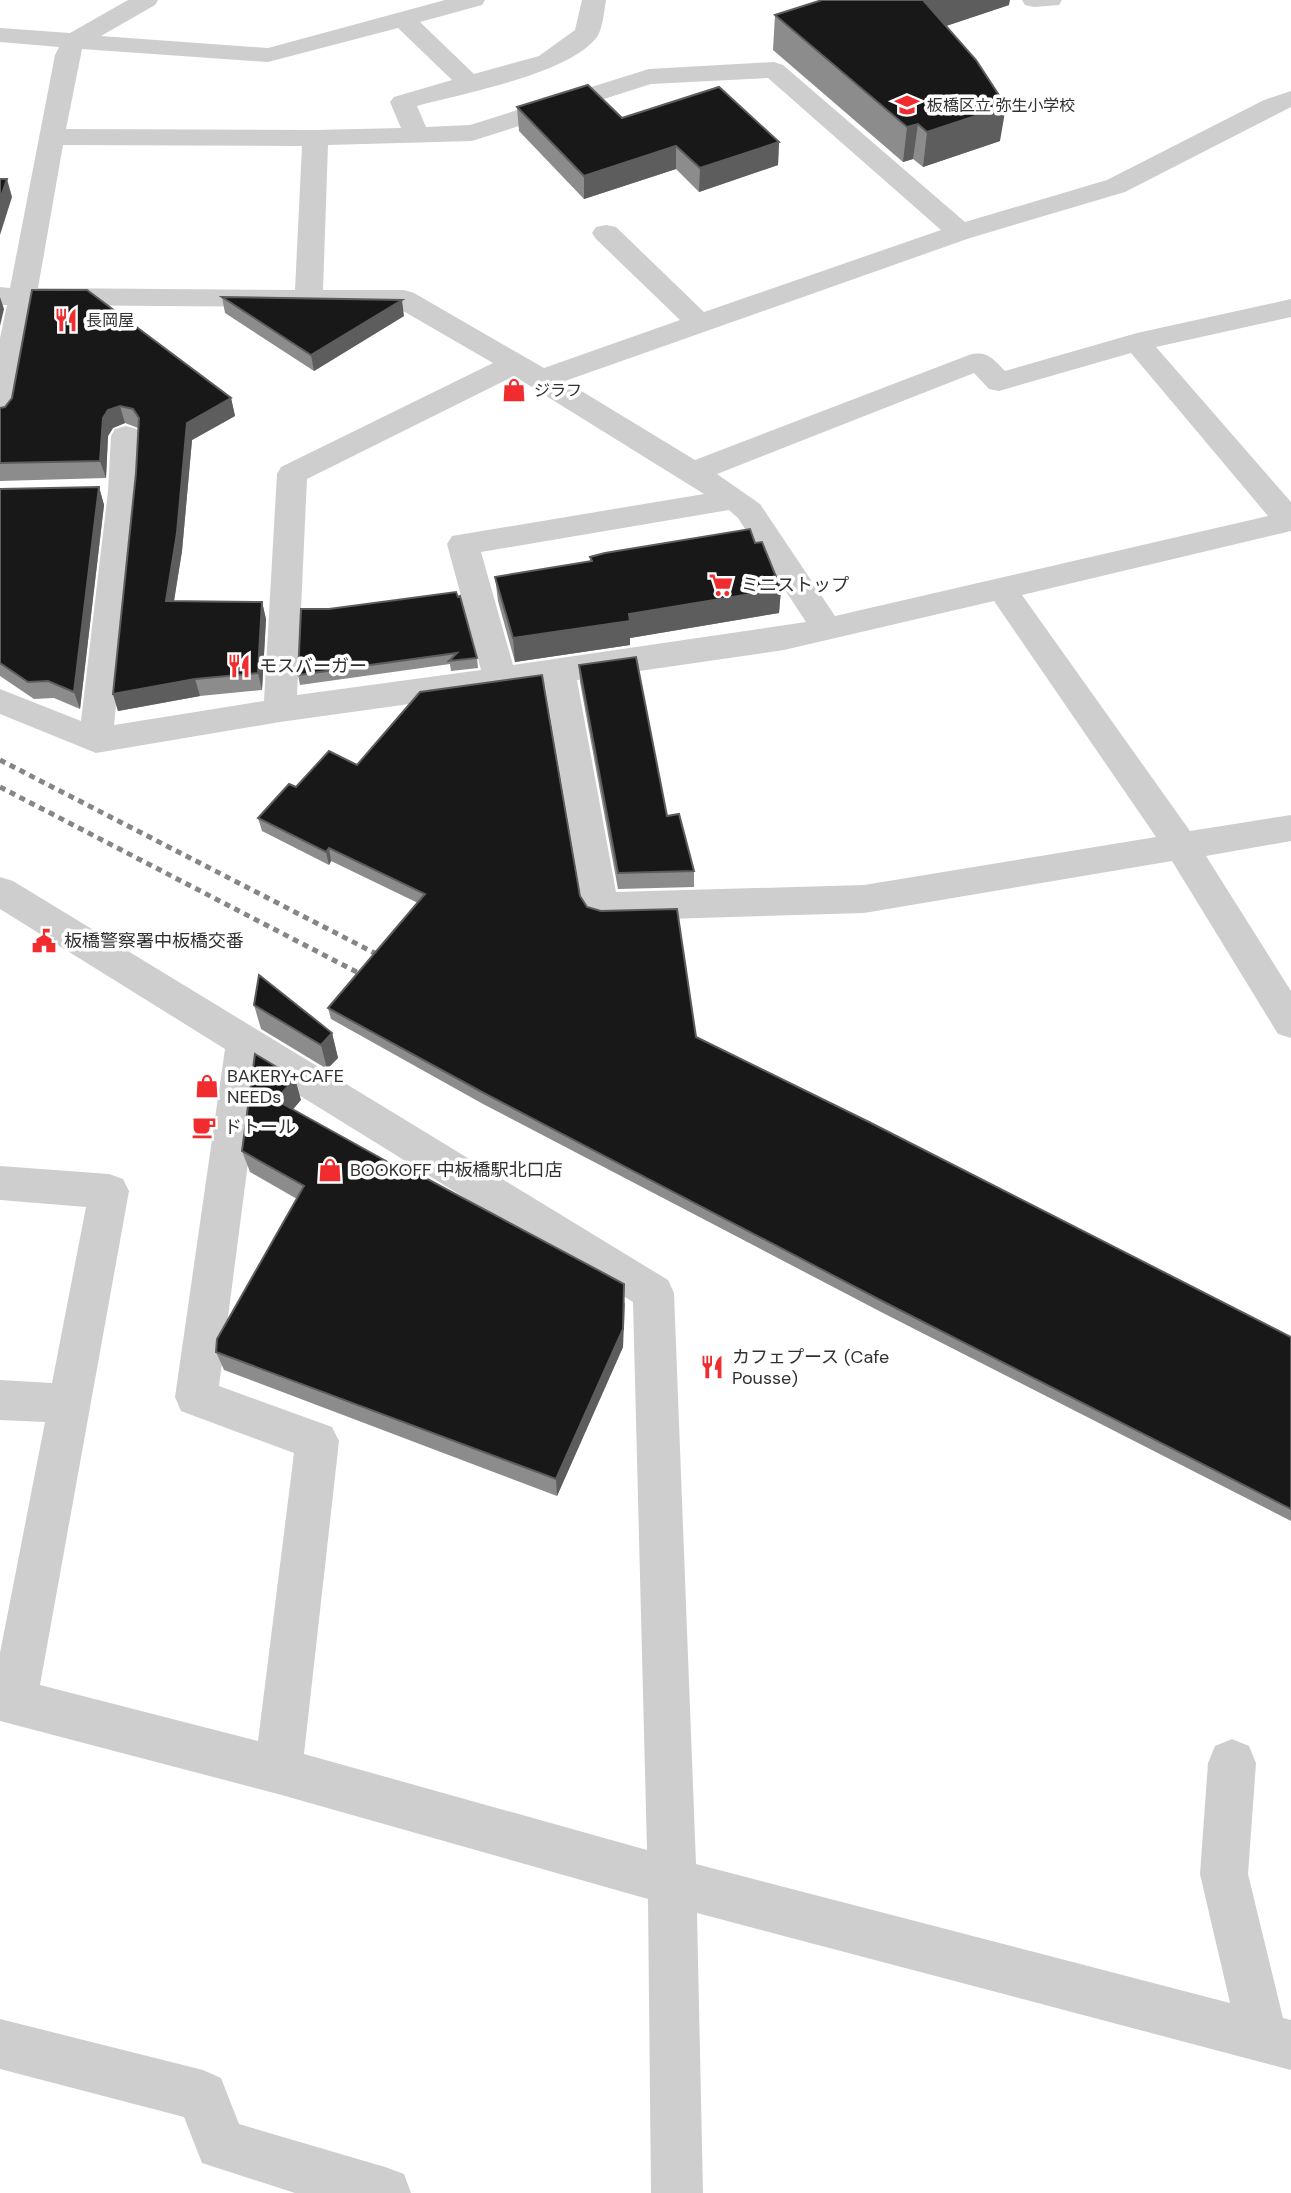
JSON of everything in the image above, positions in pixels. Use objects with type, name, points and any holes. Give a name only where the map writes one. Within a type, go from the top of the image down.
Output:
[{"type":"street","points":[[0,415],[11,296],[53,137],[67,55],[74,41],[146,0]]},
{"type":"street","points":[[0,35],[253,56],[268,55],[473,0]]},
{"type":"street","points":[[417,135],[402,102],[548,61],[570,48],[587,33],[594,0]]},
{"type":"street","points":[[1034,0],[1051,0]]},
{"type":"street","points":[[403,19],[469,83]]},
{"type":"street","points":[[53,137],[315,138],[472,133],[649,77],[774,70],[960,232]]},
{"type":"street","points":[[541,379],[960,232],[1116,186],[1273,105],[1291,99]]},
{"type":"street","points":[[309,299],[315,138]]},
{"type":"street","points":[[606,233],[699,323]]},
{"type":"street","points":[[11,296],[404,299],[541,379],[735,499],[749,511],[828,630]]},
{"type":"street","points":[[694,472],[979,361],[999,382],[1137,342],[1291,308]]},
{"type":"street","points":[[1,702],[96,741],[280,710],[784,639],[1290,521],[1137,342]]},
{"type":"street","points":[[280,710],[292,474],[514,364]]},
{"type":"street","points":[[96,741],[110,492],[126,436]]},
{"type":"street","points":[[500,679],[463,544],[735,499]]},
{"type":"street","points":[[1000,589],[1181,846],[1291,1023]]},
{"type":"street","points":[[559,671],[601,907],[864,898],[1291,828]]},
{"type":"street","points":[[0,891],[653,1293],[672,1882],[677,2193]]},
{"type":"street","points":[[245,1044],[195,1397],[317,1441],[278,1770]]},
{"type":"street","points":[[0,1183],[109,1191],[70,1404],[7,1700],[278,1770],[672,1882],[1277,2041]]},
{"type":"street","points":[[0,1400],[70,1404]]},
{"type":"street","points":[[1232,1763],[1224,1874],[1277,2041]]},
{"type":"street","points":[[0,2044],[203,2096],[220,2145],[385,2193]]},
{"type":"building","points":[[822,0],[923,0],[976,60],[1006,106],[927,132],[918,124],[907,127],[775,15]]},
{"type":"building","points":[[588,85],[622,118],[719,87],[779,142],[700,168],[676,146],[584,176],[517,107]]},
{"type":"building","points":[[0,179],[7,179],[0,200]]},
{"type":"building","points":[[32,290],[87,290],[231,398],[187,423],[177,533],[166,601],[262,602],[258,673],[195,679],[113,694],[136,473],[139,418],[133,409],[120,406],[108,410],[103,418],[100,461],[0,463],[0,408],[5,407],[12,398]]},
{"type":"building","points":[[222,297],[402,300],[311,355]]},
{"type":"building","points":[[99,487],[74,692],[48,681],[28,682],[0,663],[0,489]]},
{"type":"building","points":[[750,529],[755,543],[762,542],[781,589],[629,614],[630,621],[513,638],[495,577],[592,561],[590,557],[605,553]]},
{"type":"building","points":[[456,592],[458,597],[460,596],[477,658],[449,661],[457,653],[298,675],[301,609],[329,609]]},
{"type":"building","points":[[636,657],[667,816],[679,814],[694,871],[618,873],[579,665]]},
{"type":"building","points":[[542,675],[580,896],[587,907],[601,911],[677,909],[696,1037],[1291,1337],[1291,1509],[886,1303],[482,1092],[328,1008],[425,894],[329,848],[326,852],[258,818],[289,784],[296,787],[329,751],[357,765],[420,692]]},
{"type":"building","points":[[259,975],[332,1033],[321,1045],[254,1005]]},
{"type":"building","points":[[255,1054],[295,1078],[276,1100],[404,1171],[405,1167],[624,1284],[623,1329],[556,1479],[216,1352],[217,1339],[304,1186],[242,1151]]},
{"type":"railway","points":[[0,760],[392,962]]},
{"type":"railway","points":[[0,787],[374,981]]},
{"type":"place","name":"板橋区立 弥生小学校","points":[[907,105]]},
{"type":"place","name":"長岡屋","points":[[66,320]]},
{"type":"place","name":"ジラフ","points":[[514,390]]},
{"type":"place","name":"ミニストップ","points":[[721,585]]},
{"type":"place","name":"モスバーガー","points":[[239,666]]},
{"type":"place","name":"板橋警察署中板橋交番","points":[[44,941]]},
{"type":"place","name":"BAKERY+CAFE NEEDs","points":[[207,1086]]},
{"type":"place","name":"ドトール","points":[[204,1127]]},
{"type":"place","name":"BOOKOFF 中板橋駅北口店","points":[[330,1170]]},
{"type":"place","name":"カフェプース (Cafe Pousse)","points":[[712,1367]]}]
